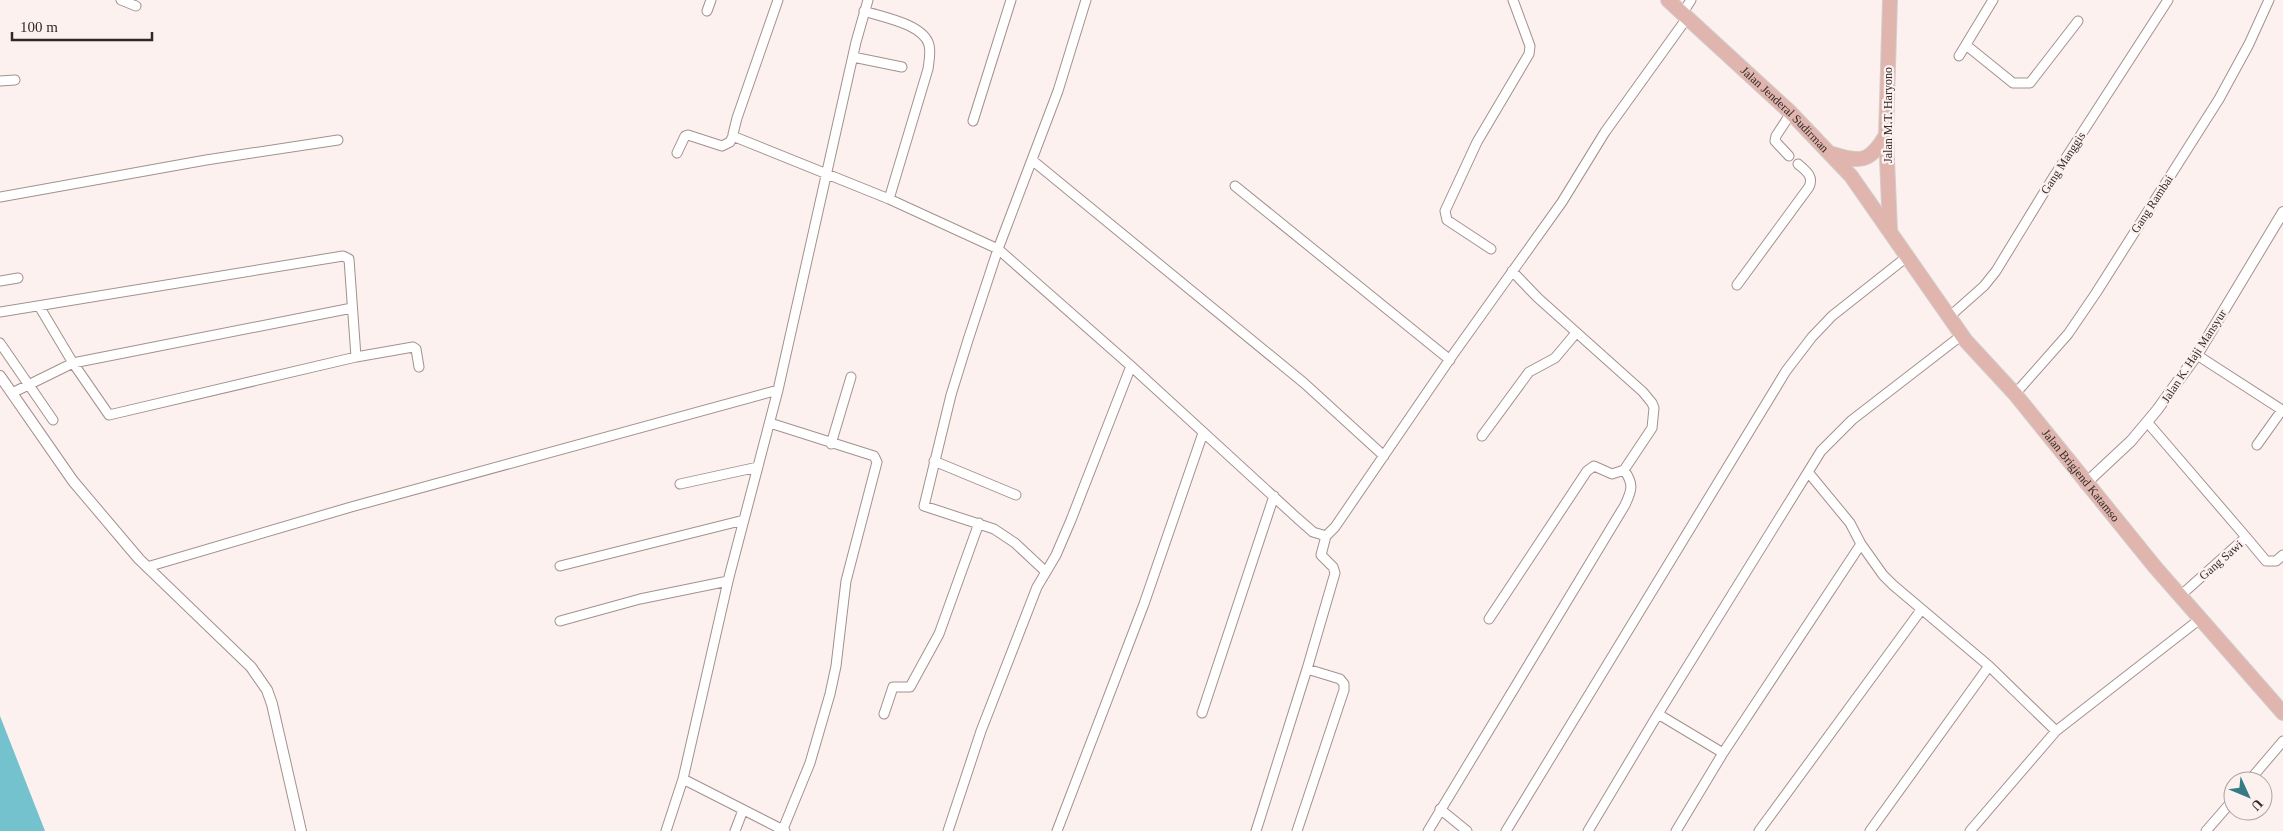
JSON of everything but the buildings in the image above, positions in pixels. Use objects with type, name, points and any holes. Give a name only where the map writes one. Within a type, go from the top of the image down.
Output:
[{"type":"main road","name":"Jalan Jenderal Sudirman","points":[[1668,0],[1791,113],[1832,154],[1851,176],[1890,230]]},
{"type":"main road","name":"Jalan M.T. Haryono","points":[[1890,0],[1886,135],[1890,230]]},
{"type":"main road","points":[[1832,154],[1851,160],[1863,159],[1877,150],[1886,135]]},
{"type":"main road","name":"Jalan Brigjend Katamso","points":[[1890,230],[1962,335],[2015,394],[2085,484],[2180,596],[2283,713]]},
{"type":"street","points":[[121,0],[136,6]]},
{"type":"street","points":[[707,11],[711,0]]},
{"type":"street","points":[[677,153],[685,136],[722,146],[730,142],[734,136],[737,118],[778,0]]},
{"type":"street","points":[[666,831],[683,779],[728,581],[770,423],[828,175],[853,56],[868,0]]},
{"type":"street","points":[[973,121],[1011,0]]},
{"type":"street","points":[[1046,572],[1007,537],[979,523],[924,507],[951,396],[998,249],[1058,92],[1073,36],[1086,0]]},
{"type":"street","points":[[1491,249],[1448,220],[1445,211],[1477,142],[1529,54],[1530,46],[1513,0]]},
{"type":"street","points":[[1256,831],[1335,573],[1333,567],[1321,555],[1326,536],[1335,527],[1562,202],[1605,132],[1685,16],[1691,0]]},
{"type":"street","points":[[1959,56],[1993,0]]},
{"type":"street","name":"Gang Manggis","points":[[1949,317],[1984,286],[1996,271],[2168,0]]},
{"type":"street","name":"Gang Rambai","points":[[2015,394],[2068,334],[2096,293],[2218,99],[2249,44],[2269,0]]},
{"type":"street","points":[[864,12],[914,28],[926,38],[929,45],[928,69],[889,199]]},
{"type":"street","points":[[1966,45],[2013,82],[2030,83],[2078,21]]},
{"type":"street","points":[[853,56],[902,67]]},
{"type":"street","points":[[0,81],[15,80]]},
{"type":"street","points":[[1789,156],[1775,141],[1776,136],[1791,113]]},
{"type":"street","points":[[734,136],[739,140],[889,199],[998,249],[1131,366],[1313,532],[1326,536]]},
{"type":"street","points":[[0,197],[206,160],[338,140]]},
{"type":"street","points":[[1032,160],[1304,383],[1384,456]]},
{"type":"street","points":[[1736,284],[1809,187],[1811,182],[1809,174],[1798,164]]},
{"type":"street","points":[[1235,186],[1450,360]]},
{"type":"street","name":"Jalan K. Haji Mansyur","points":[[2085,484],[2148,423],[2197,355],[2283,212]]},
{"type":"street","points":[[0,312],[343,256],[349,259],[356,357]]},
{"type":"street","points":[[1506,831],[1786,371],[1812,337],[1832,316],[1908,256]]},
{"type":"street","points":[[1489,619],[1590,468],[1598,467],[1614,475],[1624,470],[1652,428],[1655,414],[1652,403],[1538,298],[1512,271]]},
{"type":"street","points":[[0,281],[18,278]]},
{"type":"street","points":[[39,306],[73,363],[109,415],[356,357],[414,347],[419,367]]},
{"type":"street","points":[[12,393],[73,363],[352,308]]},
{"type":"street","points":[[1482,436],[1529,372],[1555,358],[1576,333]]},
{"type":"street","points":[[1588,831],[1658,714],[1808,472],[1829,442],[1846,425],[1962,335]]},
{"type":"street","points":[[0,343],[54,420]]},
{"type":"street","points":[[2197,355],[2282,409],[2257,445]]},
{"type":"street","points":[[948,831],[981,731],[1037,587],[1056,555],[1071,520],[1131,366]]},
{"type":"street","points":[[0,376],[73,481],[147,567],[251,667],[267,690],[272,704],[301,831]]},
{"type":"street","points":[[831,444],[851,377]]},
{"type":"street","points":[[147,567],[351,507],[778,390]]},
{"type":"street","points":[[683,779],[784,830],[810,763],[830,694],[836,666],[846,581],[877,462],[874,456],[831,444],[770,423]]},
{"type":"street","points":[[2148,423],[2246,537]]},
{"type":"street","points":[[1057,831],[1144,604],[1203,433]]},
{"type":"street","points":[[934,461],[1016,495]]},
{"type":"street","points":[[680,484],[758,467]]},
{"type":"street","points":[[1428,831],[1625,505],[1632,488],[1631,480],[1624,470]]},
{"type":"street","points":[[1808,472],[1850,523],[1861,544],[1883,575],[1921,610],[1989,666],[2056,731]]},
{"type":"street","points":[[1202,713],[1274,496]]},
{"type":"street","points":[[560,566],[744,520]]},
{"type":"street","points":[[884,714],[893,687],[910,687],[936,643],[979,523]]},
{"type":"street","name":"Gang Sawi","points":[[2180,596],[2246,537],[2266,560],[2276,560],[2283,555]]},
{"type":"street","points":[[1676,831],[1723,754],[1861,544]]},
{"type":"street","points":[[560,620],[640,599],[728,581]]},
{"type":"street","points":[[1759,831],[1921,610]]},
{"type":"street","points":[[1970,831],[2056,731],[2200,619]]},
{"type":"street","points":[[1870,831],[1989,666]]},
{"type":"street","points":[[1297,831],[1344,686],[1340,679],[1307,669]]},
{"type":"street","points":[[1658,714],[1723,754]]},
{"type":"street","points":[[2258,771],[2283,742]]},
{"type":"street","points":[[1440,809],[1467,831]]},
{"type":"street","points":[[735,831],[743,810]]},
{"type":"street","points":[[2206,831],[2223,811]]},
{"type":"water","points":[[0,716],[45,831],[0,831]]}]
